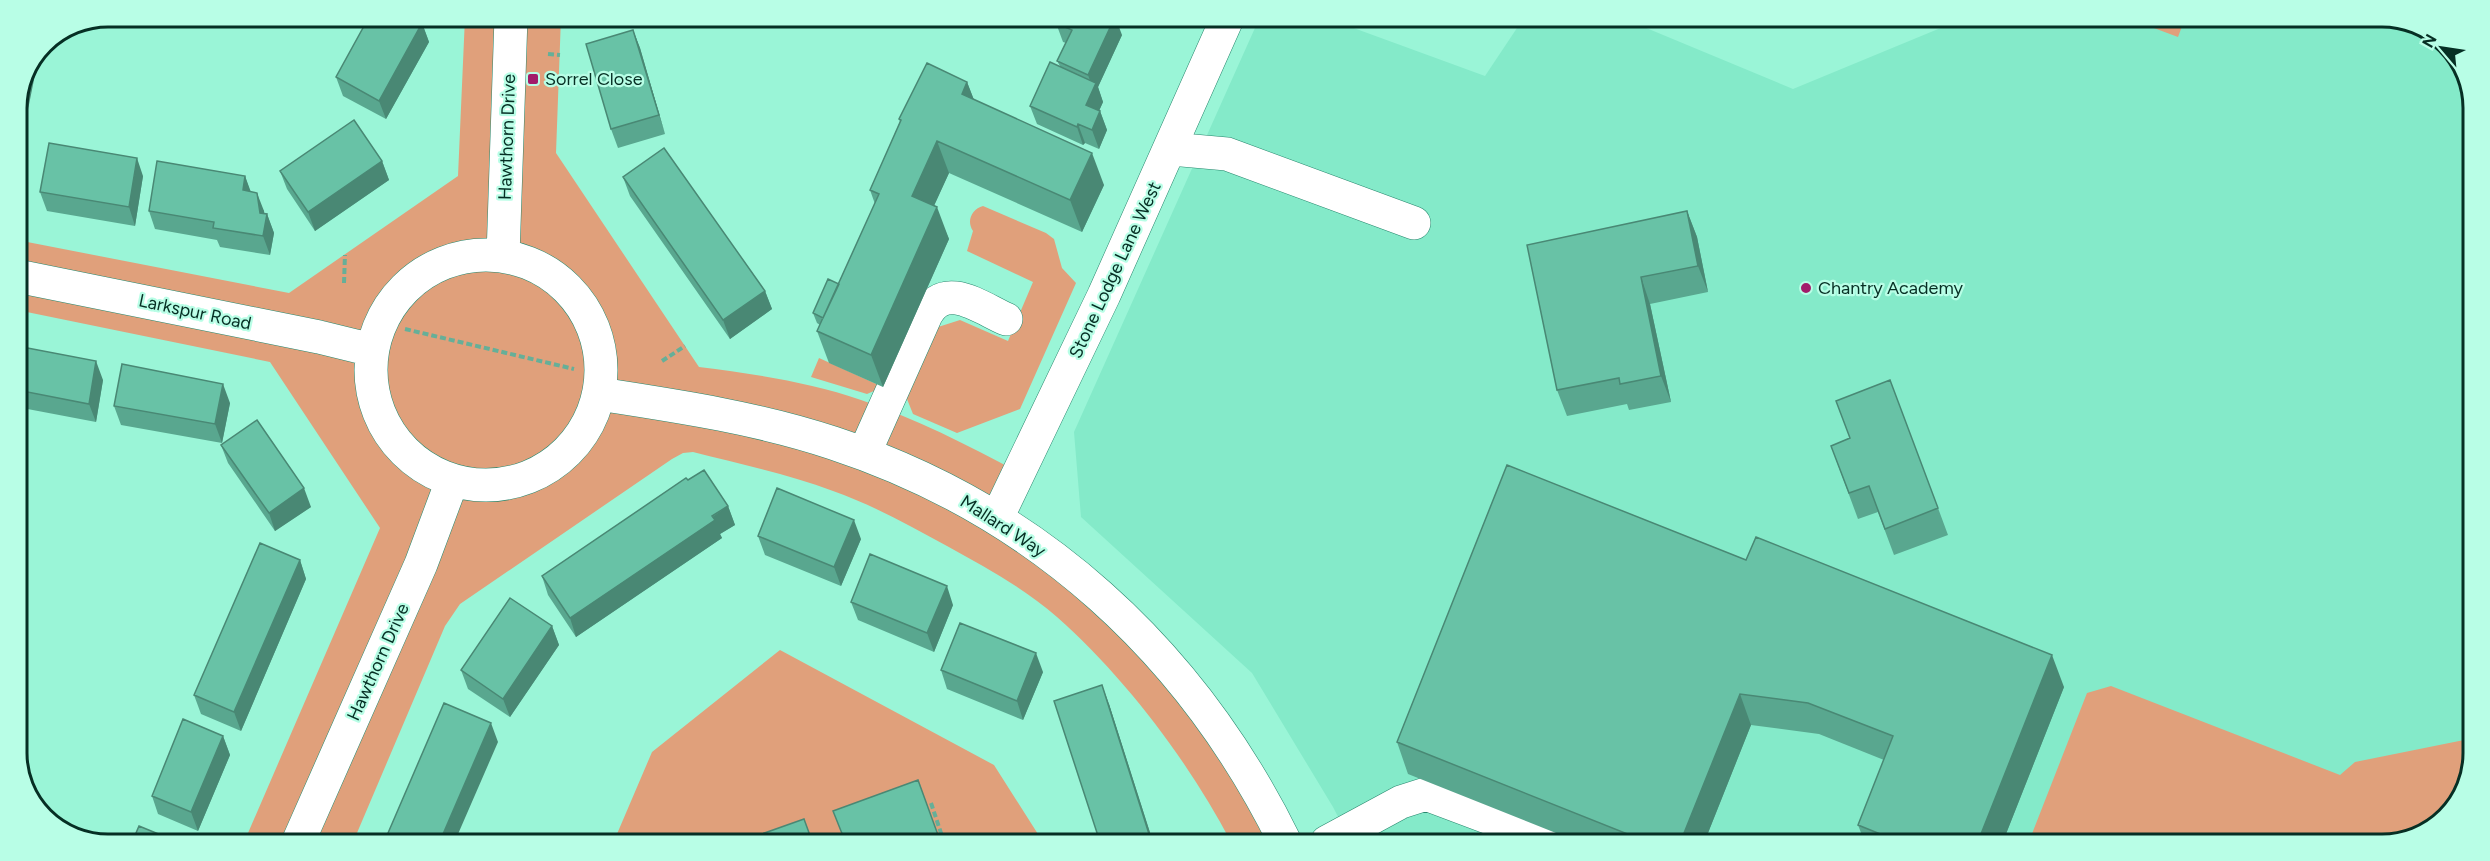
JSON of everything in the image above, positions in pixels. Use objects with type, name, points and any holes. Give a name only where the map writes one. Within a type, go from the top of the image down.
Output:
[{"type":"street","name":"Hawthorn Drive","points":[[503,256],[511,27]]},
{"type":"street","name":"Stone Lodge Lane West","points":[[997,518],[1094,316],[1171,149],[1224,27]]},
{"type":"street","points":[[1171,149],[1227,153],[1413,223]]},
{"type":"street","points":[[503,256],[523,261],[542,270],[574,296],[595,332],[600,352],[599,394],[585,429],[561,459],[544,469],[509,483],[472,485],[452,481],[433,473],[400,448],[387,431],[378,412],[373,392],[370,371],[372,350],[386,313],[397,297],[427,271],[444,262],[463,257],[503,256]]},
{"type":"street","name":"Larkspur Road","points":[[27,278],[319,337],[372,350]]},
{"type":"street","points":[[864,454],[926,315],[934,303],[944,297],[954,297],[1006,319]]},
{"type":"street","name":"Mallard Way","points":[[599,394],[702,411],[807,435],[864,454],[929,482],[997,518],[1041,548],[1087,585],[1164,658],[1219,729],[1258,791],[1281,834]]},
{"type":"street","name":"Hawthorn Drive","points":[[302,834],[421,564],[452,481]]},
{"type":"street","points":[[1342,834],[1401,802],[1426,794],[1532,834]]},
{"type":"path","points":[[344,283],[345,255]]},
{"type":"path","points":[[405,329],[576,370]]},
{"type":"path","points":[[662,361],[685,346]]},
{"type":"path","points":[[931,803],[941,834]]},
{"type":"shaded area","points":[[465,27],[561,27],[556,153],[699,367],[801,383],[861,400],[942,433],[1020,473],[997,518],[1138,632],[1279,834],[1226,834],[1196,782],[1131,693],[1057,617],[1018,587],[877,509],[781,474],[693,452],[683,453],[672,459],[460,604],[445,626],[357,834],[248,834],[380,528],[270,362],[27,312],[27,242],[289,293],[458,176]]},
{"type":"shaded area","name":"Chantry Academy","points":[[1255,27],[1351,27],[1485,76],[1518,27],[1644,27],[1793,89],[1943,27],[2382,27],[2408,31],[2423,38],[2446,59],[2459,82],[2463,102],[2463,753],[2459,779],[2446,802],[2423,823],[2408,830],[2382,834],[1347,834],[1252,673],[1081,517],[1074,432]]},
{"type":"shaded area","points":[[2151,27],[2182,27],[2178,37]]},
{"type":"shaded area","points":[[983,206],[1046,233],[1054,239],[1062,268],[1076,283],[1020,409],[957,433],[913,414],[905,394],[935,328],[960,320],[1008,341],[1033,282],[967,251],[973,231],[970,223],[971,216]]},
{"type":"shaded area","points":[[819,358],[883,387],[867,394],[811,377]]},
{"type":"shaded area","points":[[780,650],[994,765],[1038,834],[617,834],[652,752]]},
{"type":"shaded area","points":[[2111,686],[2340,775],[2355,762],[2463,740],[2459,779],[2446,802],[2431,817],[2408,830],[2393,833],[2032,834],[2087,693]]},
{"type":"building","points":[[364,27],[420,27],[379,101],[336,77]]},
{"type":"building","points":[[1065,27],[1110,27],[1088,75],[1057,61],[1072,30]]},
{"type":"building","points":[[633,30],[659,115],[611,129],[586,44]]},
{"type":"building","points":[[1050,62],[1096,83],[1086,105],[1100,111],[1092,130],[1078,124],[1077,127],[1030,106]]},
{"type":"building","points":[[927,63],[967,82],[962,94],[1092,153],[1070,200],[937,141],[912,196],[937,207],[871,355],[817,331],[879,194],[870,190],[901,120],[899,119]]},
{"type":"building","points":[[354,120],[382,161],[308,212],[280,171]]},
{"type":"building","points":[[49,143],[137,158],[129,207],[40,192]]},
{"type":"building","points":[[664,148],[765,291],[723,320],[623,177]]},
{"type":"building","points":[[157,161],[245,176],[243,190],[257,193],[260,213],[267,214],[263,236],[213,228],[214,222],[149,211]]},
{"type":"building","points":[[1687,211],[1698,266],[1641,277],[1661,376],[1620,384],[1619,378],[1557,390],[1527,245]]},
{"type":"building","points":[[828,279],[839,284],[823,318],[813,313]]},
{"type":"building","points":[[27,348],[96,361],[89,404],[27,392]]},
{"type":"building","points":[[122,364],[223,384],[215,424],[114,406]]},
{"type":"building","points":[[1890,380],[1938,508],[1885,529],[1869,486],[1849,493],[1831,446],[1850,438],[1836,401]]},
{"type":"building","points":[[257,420],[304,488],[269,513],[221,445]]},
{"type":"building","points":[[1507,465],[1746,560],[1756,537],[2052,655],[1981,834],[1880,834],[1858,825],[1893,736],[1808,703],[1740,694],[1684,834],[1627,834],[1397,742]]},
{"type":"building","points":[[704,470],[728,506],[712,516],[715,520],[570,618],[542,576],[686,478],[688,480]]},
{"type":"building","points":[[777,488],[854,520],[834,567],[758,536]]},
{"type":"building","points":[[260,543],[300,560],[234,712],[194,695]]},
{"type":"building","points":[[870,554],[947,586],[927,633],[851,602]]},
{"type":"building","points":[[510,598],[552,626],[503,699],[461,670]]},
{"type":"building","points":[[960,623],[1036,653],[1017,701],[941,670]]},
{"type":"building","points":[[1102,685],[1149,834],[1097,834],[1054,701]]},
{"type":"building","points":[[444,703],[491,723],[443,834],[388,834]]},
{"type":"building","points":[[183,719],[223,736],[191,812],[152,796]]},
{"type":"building","points":[[918,780],[938,834],[842,834],[833,811]]},
{"type":"building","points":[[804,819],[809,834],[762,834]]},
{"type":"building","points":[[139,826],[158,834],[136,834]]},
{"type":"place","name":"Sorrel Close","points":[[533,79]]},
{"type":"place","name":"Chantry Academy","points":[[1806,288]]}]
